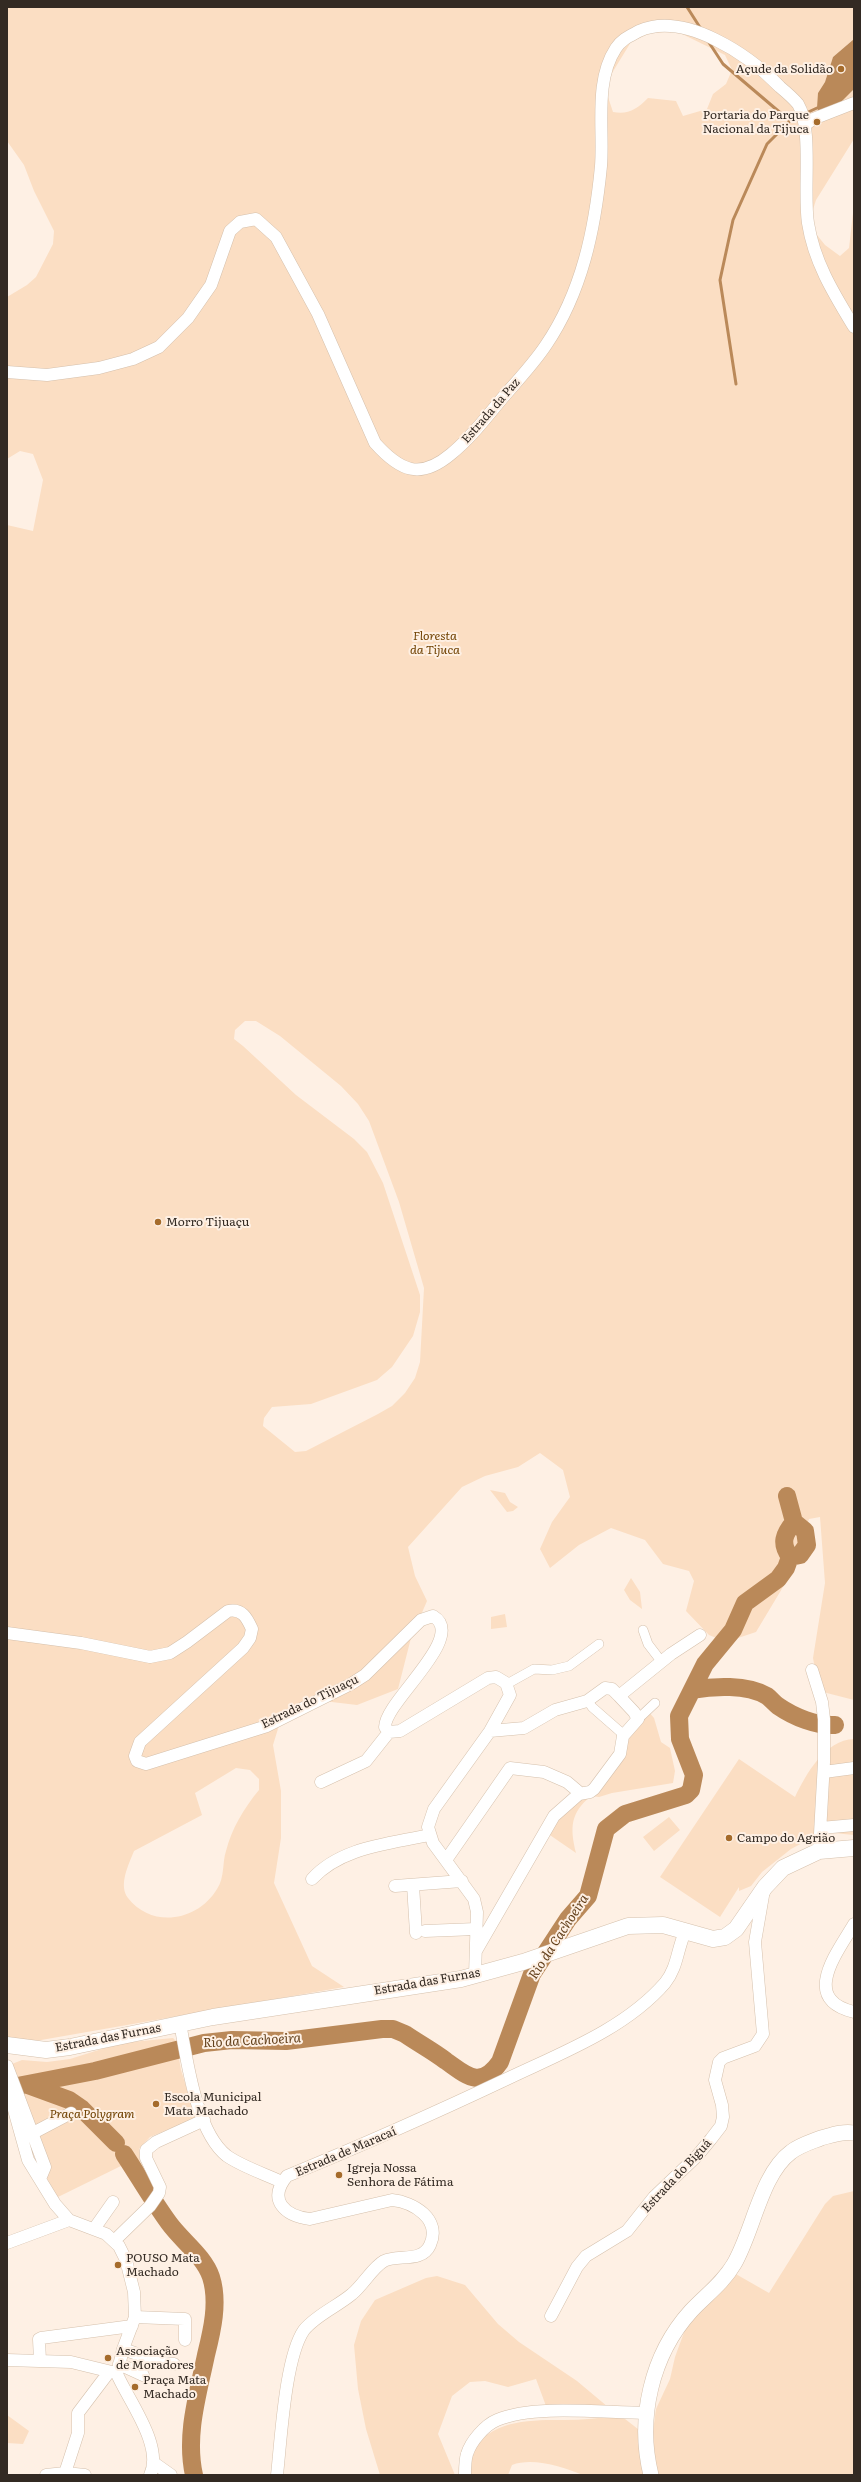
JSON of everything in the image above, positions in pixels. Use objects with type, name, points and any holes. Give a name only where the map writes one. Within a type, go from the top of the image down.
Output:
[{"type":"main road","name":"Estrada das Furnas","points":[[7,2045],[46,2050],[182,2031],[475,1975],[524,1962],[628,1926],[663,1925],[686,1930],[713,1939],[729,1935],[736,1929],[765,1887],[783,1868],[819,1851],[854,1848]]},
{"type":"street","name":"Estrada da Paz","points":[[7,372],[47,375],[99,368],[134,359],[159,347],[188,318],[211,285],[230,231],[240,222],[256,219],[276,237],[318,314],[375,443],[389,459],[408,470],[426,469],[444,459],[465,442],[534,362],[548,343],[574,295],[589,248],[601,165],[605,74],[616,48],[624,38],[647,28],[669,24],[698,31],[710,36],[767,73],[797,104],[804,121]]},
{"type":"street","points":[[854,104],[804,121],[808,223],[815,251],[825,279],[854,327]]},
{"type":"street","name":"Estrada do Tijuaçu","points":[[7,1633],[81,1643],[150,1657],[170,1653],[228,1611],[235,1610],[242,1612],[252,1629],[250,1638],[243,1648],[140,1742],[135,1756],[137,1761],[146,1764],[267,1726],[351,1684],[365,1675],[421,1620],[433,1616],[439,1620],[442,1626],[441,1635],[424,1669],[391,1709],[385,1720],[385,1727],[389,1732]]},
{"type":"street","points":[[642,1630],[648,1644],[662,1661]]},
{"type":"street","points":[[619,1696],[662,1661],[700,1635]]},
{"type":"street","points":[[507,1684],[534,1669],[552,1670],[569,1666],[600,1644]]},
{"type":"street","points":[[812,1670],[822,1702],[824,1719],[824,1772],[819,1851]]},
{"type":"street","points":[[321,1782],[366,1761],[389,1732],[400,1731],[488,1678],[496,1677],[507,1684],[510,1695],[490,1731],[434,1809],[428,1827],[429,1835],[474,1899],[477,1912],[475,1975]]},
{"type":"street","points":[[490,1731],[519,1730],[554,1710],[588,1701],[605,1688],[612,1689],[634,1712],[638,1719]]},
{"type":"street","points":[[588,1701],[592,1708],[624,1735]]},
{"type":"street","points":[[475,1952],[513,1890],[543,1832],[554,1816],[580,1793],[590,1792],[594,1789],[620,1754],[620,1741],[624,1735],[655,1703]]},
{"type":"street","points":[[446,1860],[510,1768],[544,1772],[567,1782],[580,1793]]},
{"type":"street","points":[[824,1772],[854,1768]]},
{"type":"street","points":[[821,1828],[854,1826]]},
{"type":"street","points":[[312,1879],[322,1870],[344,1856],[429,1835]]},
{"type":"street","points":[[395,1886],[462,1881]]},
{"type":"street","points":[[413,1884],[420,1932],[476,1929]]},
{"type":"street","name":"Estrada do Biguá","points":[[551,2316],[577,2267],[586,2256],[627,2231],[664,2186],[697,2156],[721,2126],[723,2111],[715,2080],[719,2062],[723,2058],[756,2046],[763,2034],[755,1942],[765,1887]]},
{"type":"street","points":[[851,2011],[833,2003],[826,1992],[826,1981],[834,1959],[854,1924]]},
{"type":"street","name":"Estrada de Maracaí","points":[[277,2475],[292,2360],[305,2329],[359,2288],[384,2261],[419,2255],[430,2246],[433,2237],[432,2227],[428,2218],[420,2210],[402,2201],[392,2200],[310,2219],[299,2218],[292,2215],[281,2205],[278,2193],[282,2182],[287,2176],[420,2120],[553,2058],[612,2025],[643,2003],[665,1982],[674,1970],[686,1930]]},
{"type":"street","points":[[182,2031],[189,2068],[204,2120],[216,2145],[228,2156],[282,2182]]},
{"type":"street","points":[[10,2080],[45,2167],[40,2179]]},
{"type":"street","points":[[10,2080],[28,2160],[62,2214],[69,2220],[106,2234],[124,2253],[131,2274],[131,2323],[123,2349],[115,2370],[78,2413],[78,2433],[65,2473]]},
{"type":"street","points":[[32,2133],[71,2113]]},
{"type":"street","points":[[114,2241],[150,2206],[158,2196],[160,2187],[146,2158],[146,2150],[156,2142],[204,2120]]},
{"type":"street","points":[[651,2475],[646,2452],[646,2413],[653,2381],[674,2334],[692,2311],[729,2273],[745,2242],[773,2174],[781,2162],[801,2145],[834,2135],[854,2133]]},
{"type":"street","points":[[94,2229],[113,2202]]},
{"type":"street","points":[[7,2243],[69,2220]]},
{"type":"street","points":[[40,2357],[39,2339],[41,2338],[131,2323],[185,2321],[185,2340]]},
{"type":"street","points":[[123,2349],[163,2363],[174,2364]]},
{"type":"street","points":[[7,2360],[40,2357],[85,2364],[143,2376]]},
{"type":"street","points":[[115,2370],[142,2421],[154,2463],[150,2475]]},
{"type":"street","points":[[465,2475],[467,2454],[480,2434],[496,2421],[517,2414],[541,2412],[646,2413]]},
{"type":"street","points":[[154,2463],[171,2475]]},
{"type":"street","points":[[46,2475],[65,2473],[85,2475]]},
{"type":"green space","name":"Floresta da Tijuca","points":[[7,7],[854,7],[854,39],[833,57],[825,82],[818,93],[846,96],[854,89],[854,139],[816,200],[810,219],[813,230],[825,245],[840,256],[849,248],[854,204],[854,1700],[819,1691],[813,1658],[825,1583],[820,1517],[809,1519],[792,1572],[756,1632],[726,1642],[709,1635],[686,1611],[694,1581],[689,1571],[663,1564],[645,1540],[611,1528],[579,1545],[550,1568],[540,1549],[552,1522],[570,1497],[563,1470],[540,1453],[518,1467],[485,1476],[462,1487],[408,1547],[415,1576],[427,1601],[411,1638],[398,1689],[357,1705],[315,1700],[281,1719],[273,1745],[281,1791],[281,1838],[274,1883],[312,1966],[344,1987],[7,2046],[7,525],[33,531],[43,480],[33,454],[20,451],[7,459],[7,297],[27,285],[36,277],[53,244],[54,231],[34,191],[24,165],[7,141]],"holes":[[[676,31],[725,55],[732,70],[726,84],[713,94],[707,109],[683,116],[676,101],[648,98],[628,112],[613,112],[606,91],[612,73],[631,42],[650,33]],[[245,1021],[256,1021],[280,1036],[341,1086],[358,1104],[369,1121],[399,1202],[424,1288],[420,1362],[415,1378],[405,1393],[392,1406],[306,1451],[295,1452],[263,1426],[264,1418],[272,1407],[311,1404],[377,1380],[392,1367],[413,1336],[420,1312],[420,1295],[383,1183],[367,1152],[354,1139],[296,1095],[234,1039],[235,1030]],[[236,1768],[250,1770],[259,1779],[259,1790],[248,1804],[235,1826],[225,1856],[220,1884],[209,1900],[187,1914],[174,1917],[162,1917],[149,1914],[138,1908],[128,1898],[124,1887],[125,1874],[134,1851],[202,1815],[195,1793]]]},
{"type":"green space","points":[[490,1490],[505,1493],[510,1502],[518,1507],[513,1511],[507,1512]]},
{"type":"green space","points":[[631,1578],[640,1592],[642,1609],[630,1600],[624,1590]]},
{"type":"green space","points":[[505,1614],[507,1627],[491,1629],[491,1617]]},
{"type":"green space","points":[[648,1711],[654,1718],[661,1742],[670,1748],[675,1771],[673,1783],[612,1793],[599,1797],[591,1796],[579,1809],[573,1822],[573,1836],[576,1853],[544,1831],[585,1793],[621,1750]]},
{"type":"green space","name":"Campo do Agrião","points":[[854,1739],[854,1835],[823,1832],[791,1849],[762,1872],[751,1886],[739,1891],[739,1887],[720,1917],[660,1877],[739,1759],[795,1797],[811,1769],[825,1752],[834,1745]]},
{"type":"green space","points":[[669,1817],[680,1830],[654,1851],[643,1837]]},
{"type":"green space","name":"Praça Polygram","points":[[173,2038],[176,2041],[181,2070],[196,2118],[150,2137],[139,2149],[140,2162],[155,2193],[148,2203],[125,2164],[58,2197],[55,2195],[47,2178],[12,2064],[22,2060],[47,2062],[70,2059],[121,2043]]},
{"type":"green space","points":[[854,2191],[854,2475],[583,2475],[557,2466],[529,2462],[512,2465],[508,2475],[468,2475],[470,2456],[479,2442],[488,2434],[512,2424],[538,2420],[571,2420],[620,2415],[643,2433],[653,2431],[656,2409],[670,2379],[675,2357],[690,2316],[734,2273],[769,2293],[825,2204],[833,2196]]},
{"type":"green space","points":[[437,2276],[465,2285],[498,2324],[519,2342],[577,2381],[608,2407],[546,2406],[536,2379],[508,2387],[485,2381],[470,2382],[452,2396],[438,2434],[455,2475],[380,2475],[366,2429],[358,2389],[354,2345],[361,2321],[375,2300],[426,2278]]},
{"type":"green space","points":[[7,2415],[29,2431],[23,2444],[7,2443]]},
{"type":"shaded area","name":"Açude da Solidão","points":[[854,39],[854,89],[835,108],[820,114],[817,108],[818,93],[825,82],[833,57]]},
{"type":"waterway","points":[[687,7],[701,29]]},
{"type":"waterway","points":[[708,41],[723,64],[790,121]]},
{"type":"waterway","points":[[804,114],[817,108]]},
{"type":"waterway","points":[[736,384],[720,280],[733,220],[767,144],[790,121],[799,117]]},
{"type":"waterway","name":"Rio da Cachoeira","points":[[7,2088],[95,2071],[204,2043],[232,2040],[286,2041],[382,2029],[393,2029],[405,2034],[467,2075],[479,2078],[486,2076],[493,2071],[500,2062],[532,1974],[568,1919],[588,1896],[606,1829],[625,1814],[686,1795],[691,1790],[694,1775],[680,1739],[679,1716],[705,1664],[733,1630],[745,1603],[778,1579],[786,1568],[790,1557],[785,1547],[784,1539],[794,1522],[787,1496]]},
{"type":"waterway","name":"Rio da Cachoeira","points":[[790,1557],[800,1555],[807,1545],[805,1531],[794,1522]]},
{"type":"waterway","points":[[692,1690],[720,1687],[750,1689],[767,1696],[778,1706],[798,1717],[820,1724],[835,1725]]},
{"type":"waterway","points":[[28,2085],[69,2100],[82,2109],[116,2143]]},
{"type":"waterway","points":[[124,2154],[169,2223],[198,2255],[208,2269],[211,2277],[215,2306],[196,2400],[192,2430],[191,2445],[194,2475]]},
{"type":"place","name":"Açude da Solidão","points":[[841,69]]},
{"type":"place","name":"Portaria do Parque Nacional da Tijuca","points":[[817,122]]},
{"type":"place","name":"Morro Tijuaçu","points":[[158,1222]]},
{"type":"place","name":"Campo do Agrião","points":[[729,1838]]},
{"type":"place","name":"Escola Municipal Mata Machado","points":[[156,2104]]},
{"type":"place","name":"Igreja Nossa Senhora de Fátima","points":[[339,2175]]},
{"type":"place","name":"POUSO Mata Machado","points":[[118,2265]]},
{"type":"place","name":"Associação de Moradores","points":[[108,2358]]},
{"type":"place","name":"Praça Mata Machado","points":[[135,2387]]}]
